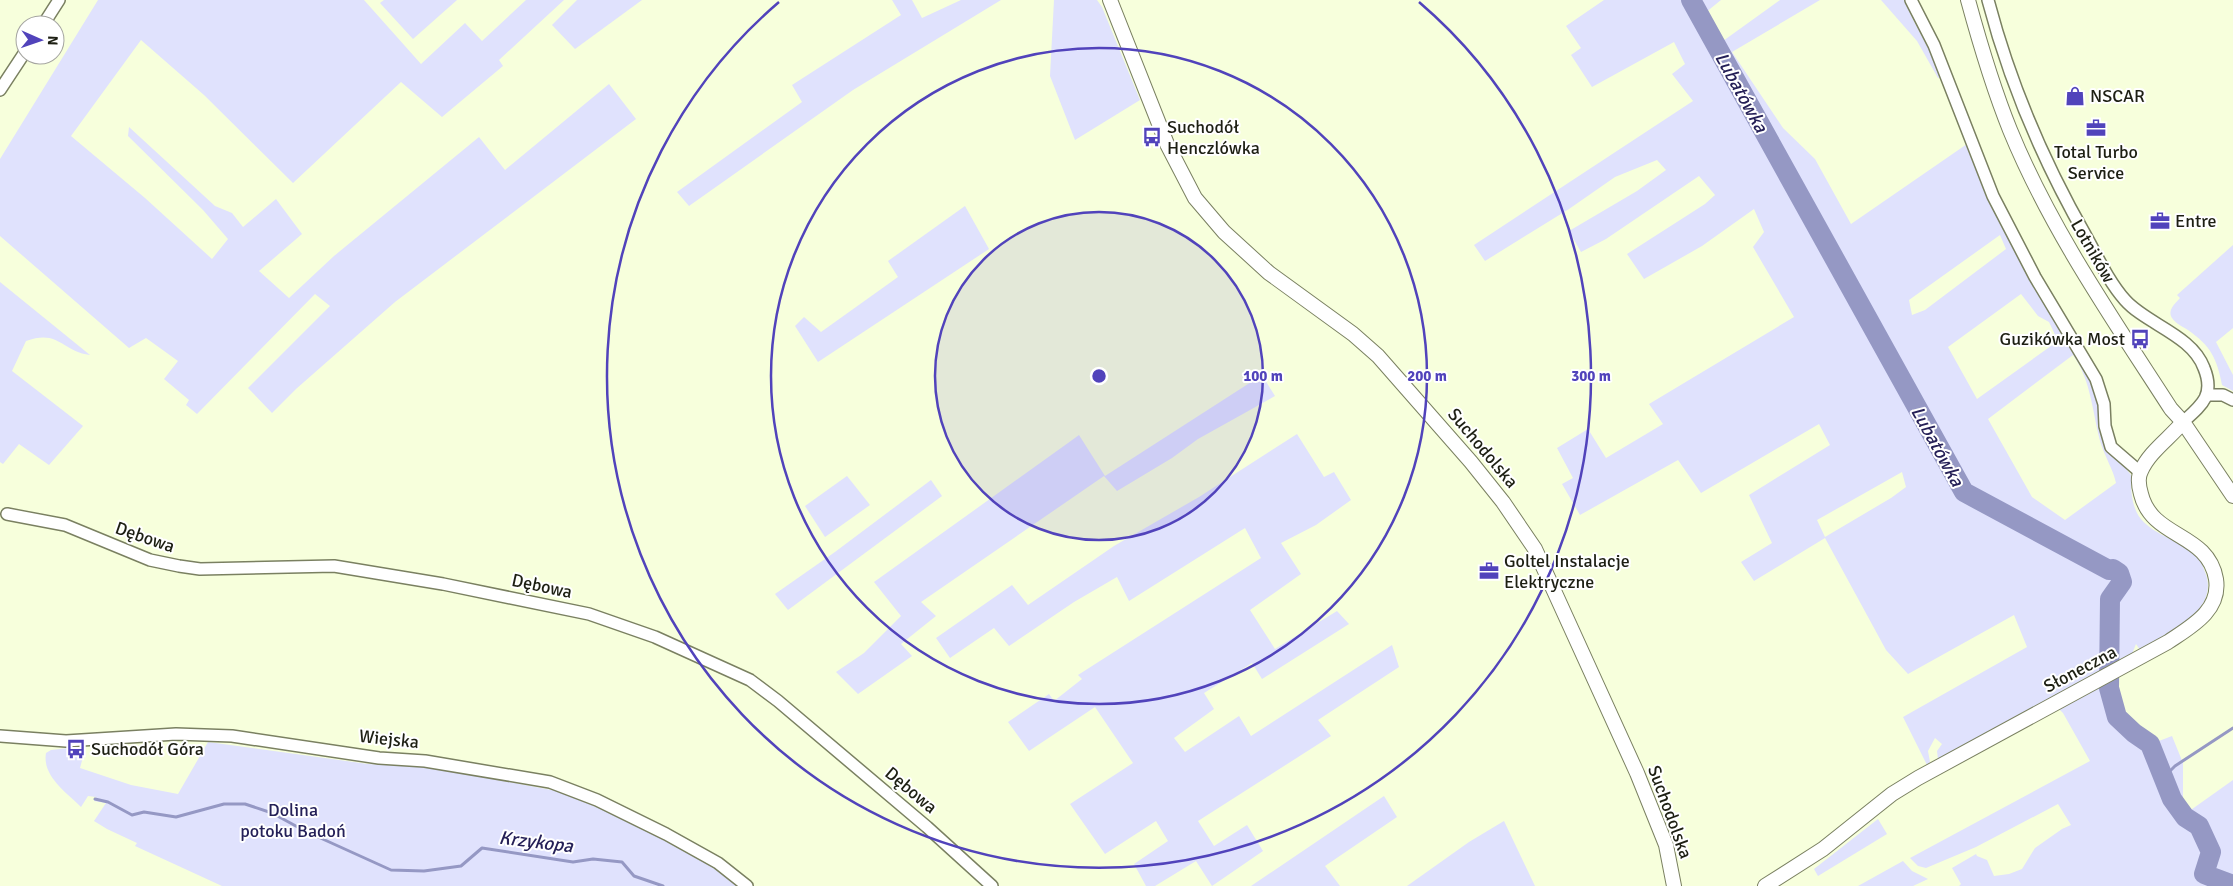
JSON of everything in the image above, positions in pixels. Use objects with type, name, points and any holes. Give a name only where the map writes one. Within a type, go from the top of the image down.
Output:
[{"type":"street","points":[[49,15],[59,0]]},
{"type":"street","name":"Suchodolska","points":[[1110,0],[1167,144],[1195,198],[1224,232],[1269,273],[1353,334],[1378,356],[1471,462],[1503,502],[1535,549],[1637,773],[1666,845],[1674,886]]},
{"type":"street","points":[[1911,0],[1934,45],[1993,196],[2036,277],[2096,379],[2104,404],[2105,426],[2111,447],[2140,472],[2152,454],[2202,404],[2208,395],[2205,368],[2195,350],[2125,300],[2082,230],[2049,169],[2023,110],[1988,0]]},
{"type":"street","name":"Lotników","points":[[1968,0],[1985,60],[2010,130],[2044,201],[2086,279],[2171,409],[2183,422],[2233,496]]},
{"type":"street","points":[[0,90],[16,65]]},
{"type":"street","points":[[2208,395],[2223,395],[2233,400]]},
{"type":"street","name":"Słoneczna","points":[[1765,886],[1823,849],[1892,794],[1989,738],[2168,642],[2195,623],[2212,606],[2216,593],[2213,564],[2192,543],[2158,523],[2143,504],[2138,485],[2140,472]]},
{"type":"street","name":"Dębowa","points":[[7,514],[65,525],[150,560],[179,566],[200,568],[312,565],[357,568],[589,614],[626,626],[750,680],[778,701],[927,827],[992,886]]},
{"type":"street","name":"Wiejska","points":[[0,736],[66,741],[176,734],[232,736],[379,758],[425,761],[550,782],[597,800],[666,834],[718,863],[746,886]]},
{"type":"green space","points":[[98,0],[364,0],[421,64],[465,23],[482,41],[526,0],[564,0],[499,60],[503,66],[442,117],[401,82],[293,183],[204,95],[141,40],[71,136],[145,198],[212,259],[228,239],[203,210],[128,136],[129,127],[215,206],[232,213],[243,227],[276,199],[302,234],[259,271],[289,298],[334,256],[479,137],[505,170],[609,84],[636,119],[395,302],[296,389],[272,413],[248,388],[330,306],[315,294],[197,414],[186,405],[189,400],[164,379],[178,361],[146,338],[129,348],[0,236],[0,159],[58,65],[65,65],[65,54]]},
{"type":"green space","points":[[384,0],[457,0],[413,39],[380,3]]},
{"type":"green space","points":[[577,0],[642,0],[575,49],[552,25]]},
{"type":"green space","points":[[892,0],[912,0],[922,18],[961,0],[1001,0],[853,90],[689,206],[677,192],[802,102],[792,85],[901,15]]},
{"type":"green space","points":[[1054,0],[1097,0],[1102,7],[1140,100],[1075,140],[1050,76]]},
{"type":"green space","points":[[1604,0],[1721,0],[1705,13],[1716,33],[1723,41],[1780,0],[1820,0],[1732,52],[1783,128],[1815,159],[1851,224],[1967,144],[2091,377],[2120,461],[2131,475],[2132,499],[2137,513],[2141,520],[2154,530],[2193,552],[2204,569],[2208,586],[2205,599],[2199,610],[2177,629],[2140,650],[2136,644],[2132,654],[2113,662],[2111,674],[2119,716],[2151,744],[2172,736],[2183,763],[2183,804],[2188,812],[2233,780],[2233,886],[1959,886],[1961,884],[1952,868],[1976,854],[1987,860],[1994,876],[2009,874],[2022,869],[2035,848],[2071,825],[2058,804],[1976,847],[1926,868],[1918,866],[1910,858],[2090,761],[2063,713],[2049,699],[1944,758],[1938,759],[1937,751],[1942,744],[1935,738],[1928,751],[1930,762],[1927,765],[1903,717],[2027,647],[2014,615],[1908,674],[1886,650],[1825,538],[1754,581],[1741,562],[1772,543],[1749,495],[1830,445],[1819,424],[1701,493],[1678,460],[1580,515],[1562,484],[1573,478],[1557,448],[1588,429],[1606,458],[1663,424],[1649,404],[1794,317],[1753,247],[1764,232],[1754,209],[1702,246],[1644,279],[1627,254],[1705,204],[1715,195],[1699,176],[1606,239],[1581,252],[1569,231],[1637,191],[1666,170],[1657,160],[1615,177],[1569,209],[1485,261],[1474,245],[1693,101],[1672,74],[1685,64],[1674,42],[1592,87],[1571,55],[1581,48],[1566,26]],"holes":[[[2000,235],[2006,249],[1925,310],[1912,315],[1909,300]],[[2021,294],[2038,316],[2049,322],[2058,341],[1977,399],[1948,347]],[[2073,355],[2088,387],[2101,444],[2116,483],[2065,520],[2032,497],[1988,419]],[[1902,472],[1906,487],[1825,537],[1817,520]]]},
{"type":"green space","points":[[1881,0],[1905,0],[1942,77],[1938,78],[1917,41]]},
{"type":"green space","points":[[965,206],[989,249],[818,362],[795,326],[804,317],[821,332],[898,277],[888,261]]},
{"type":"green space","points":[[2233,245],[2233,328],[2216,342],[2233,375],[2233,391],[2222,385],[2215,360],[2208,348],[2196,336],[2175,322],[2170,312],[2180,298],[2177,295]]},
{"type":"green space","points":[[0,282],[90,355],[80,353],[53,339],[37,338],[26,341],[12,371],[83,426],[49,465],[19,444],[3,464],[0,462]]},
{"type":"green space","points":[[1262,375],[1275,396],[1198,439],[1172,458],[1117,491],[1104,476],[921,602],[936,616],[901,644],[912,656],[858,694],[836,672],[864,653],[901,616],[874,582],[1079,435],[1105,476]]},
{"type":"green space","points":[[1297,434],[1324,477],[1334,472],[1351,500],[1316,525],[1281,543],[1301,574],[1250,610],[1275,649],[1337,611],[1349,624],[1262,679],[1252,663],[1204,693],[1214,709],[1174,738],[1185,752],[1239,716],[1251,736],[1392,645],[1399,667],[1318,720],[1331,736],[1198,821],[1214,846],[1247,825],[1263,851],[1212,886],[1196,861],[1155,886],[1146,886],[1134,864],[1168,841],[1156,821],[1105,854],[1070,804],[1133,763],[1095,707],[1029,751],[1008,722],[1049,694],[1054,701],[1082,679],[1078,675],[1261,558],[1245,528],[1129,601],[1117,577],[1074,602],[1009,646],[994,628],[950,658],[936,638],[1012,585],[1028,605],[1114,546],[1199,497]]},
{"type":"green space","points":[[847,476],[870,505],[825,537],[805,506]]},
{"type":"green space","points":[[931,480],[942,496],[788,610],[775,594]]},
{"type":"green space","name":"Dolina potoku Badoń","points":[[208,742],[368,764],[429,767],[557,791],[626,819],[712,867],[738,886],[222,886],[135,846],[137,843],[94,821],[106,803],[94,801],[96,797],[88,796],[81,807],[56,783],[51,776],[46,761],[46,753],[51,750],[86,746],[80,768],[131,785],[178,794]]},
{"type":"green space","points":[[1384,796],[1397,817],[1325,866],[1340,886],[1251,886]]},
{"type":"green space","points":[[1878,819],[1887,834],[1818,876],[1814,869]]},
{"type":"green space","points":[[1504,821],[1535,886],[1407,886],[1469,842]]},
{"type":"green space","points":[[1903,861],[1912,871],[1928,879],[1913,886],[1858,886]]},
{"type":"waterway","name":"Lubatówka","points":[[1691,0],[1964,492],[2109,570],[2113,569],[2119,573],[2122,582],[2110,599],[2109,688],[2117,717],[2134,733],[2150,744],[2172,799],[2185,817],[2199,826],[2211,852],[2204,874],[2233,885]]},
{"type":"waterway","points":[[2163,778],[2175,766],[2233,728]]},
{"type":"waterway","name":"Krzykopa","points":[[95,799],[108,802],[132,815],[144,812],[176,817],[224,804],[245,804],[272,813],[305,831],[391,870],[424,871],[461,866],[482,848],[573,862],[593,859],[622,862],[634,876],[663,886]]},
{"type":"place","name":"NSCAR","points":[[2075,96]]},
{"type":"place","name":"Total Turbo Service","points":[[2096,128]]},
{"type":"place","name":"Suchodół Henczlówka","points":[[1152,137]]},
{"type":"place","name":"Entre","points":[[2160,221]]},
{"type":"place","name":"Guzikówka Most","points":[[2140,339]]},
{"type":"place","name":"Goltel Instalacje Elektryczne","points":[[1489,571]]},
{"type":"place","name":"Suchodół Góra","points":[[76,749]]}]
